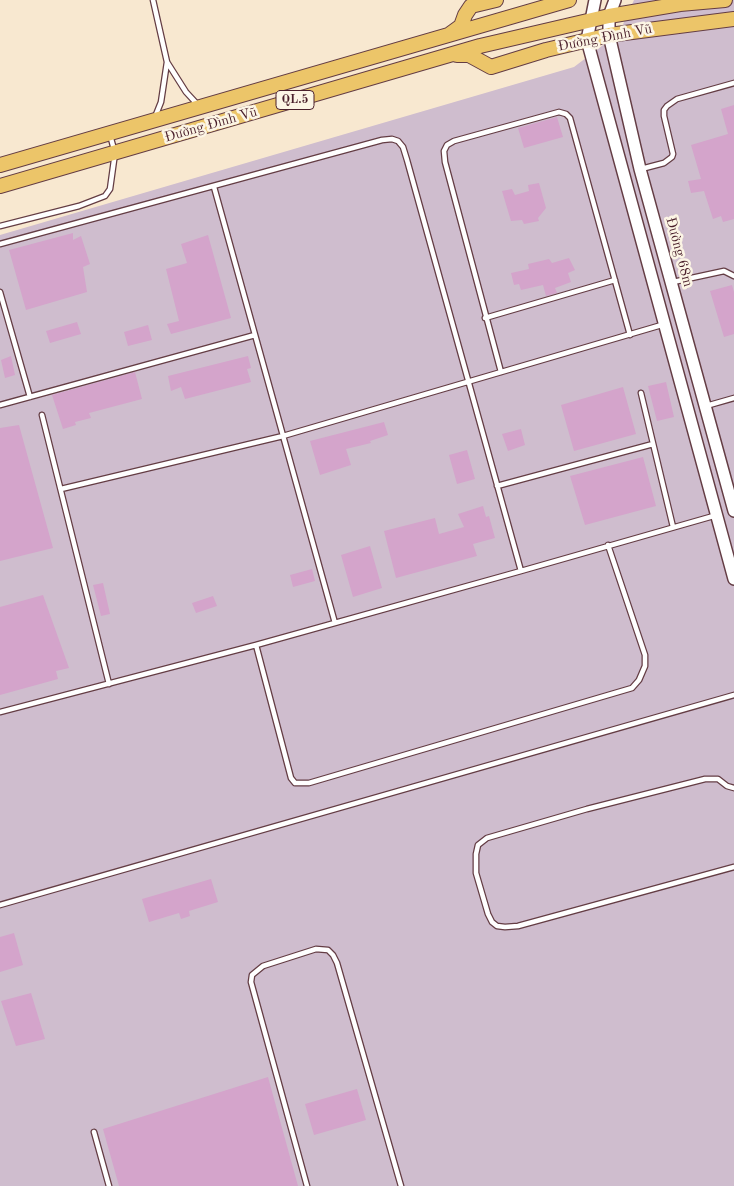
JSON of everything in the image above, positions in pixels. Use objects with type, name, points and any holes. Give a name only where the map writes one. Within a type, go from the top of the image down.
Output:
[{"type":"highway","points":[[449,36],[461,26],[471,6],[496,0]]},
{"type":"highway","name":"Đường Đình Vũ","points":[[0,165],[569,0]]},
{"type":"highway","name":"Đường Đình Vũ","points":[[0,186],[480,46],[609,16],[680,4],[725,0]]},
{"type":"highway","name":"Đường Đình Vũ","points":[[451,55],[469,55],[491,67],[546,50],[609,35],[734,18]]},
{"type":"street","points":[[595,0],[587,40],[734,579]]},
{"type":"street","name":"Đường 68m","points":[[615,0],[609,16],[609,35],[640,169],[734,511]]},
{"type":"lane","points":[[153,0],[167,62],[186,92],[201,108]]},
{"type":"lane","points":[[153,121],[161,102],[167,62]]},
{"type":"lane","points":[[640,169],[664,163],[672,157],[673,154],[664,116],[664,110],[667,106],[678,100],[734,83]]},
{"type":"lane","points":[[501,372],[485,318],[445,162],[444,151],[447,145],[454,141],[559,112],[566,114],[572,123],[630,335]]},
{"type":"lane","points":[[0,226],[79,206],[105,196],[110,189],[115,153],[110,134]]},
{"type":"lane","points":[[0,244],[382,140],[392,139],[398,141],[407,160],[521,571]]},
{"type":"lane","points":[[214,187],[334,623]]},
{"type":"lane","points":[[671,283],[724,271],[734,276]]},
{"type":"lane","points":[[485,318],[615,280]]},
{"type":"lane","points":[[0,292],[30,397]]},
{"type":"lane","points":[[61,489],[283,436],[664,324]]},
{"type":"lane","points":[[0,405],[255,335]]},
{"type":"lane","points":[[641,393],[673,527]]},
{"type":"lane","points":[[705,406],[734,398]]},
{"type":"lane","points":[[42,415],[110,684]]},
{"type":"lane","points":[[497,486],[653,444]]},
{"type":"lane","points":[[0,712],[256,645],[717,515]]},
{"type":"lane","points":[[256,645],[290,778],[295,783],[309,783],[632,688],[639,680],[644,666],[645,655],[608,545]]},
{"type":"lane","points":[[0,905],[734,695]]},
{"type":"lane","points":[[734,788],[727,786],[718,779],[705,779],[587,809],[487,838],[478,845],[476,873],[492,922],[497,926],[506,927],[518,926],[734,867]]},
{"type":"lane","points":[[307,1186],[251,982],[252,975],[263,966],[316,949],[328,950],[337,963],[401,1186]]},
{"type":"lane","points":[[94,1132],[109,1186]]},
{"type":"shaded area","points":[[634,0],[734,0],[734,1186],[0,1186],[0,235],[574,67],[619,33]]},
{"type":"building","points":[[734,105],[734,219],[723,222],[721,216],[713,219],[704,191],[691,193],[688,181],[701,179],[691,145],[728,134],[721,109]]},
{"type":"building","points":[[557,117],[563,137],[524,148],[518,128]]},
{"type":"building","points":[[539,183],[546,208],[538,218],[539,221],[524,224],[522,220],[511,221],[502,191],[512,189],[515,195],[529,191],[528,185]]},
{"type":"building","points":[[73,233],[73,240],[81,236],[90,264],[83,267],[87,292],[26,310],[9,250]]},
{"type":"building","points":[[208,235],[231,318],[171,334],[167,324],[179,321],[166,269],[187,263],[181,244]]},
{"type":"building","points":[[569,258],[575,270],[568,273],[571,282],[555,288],[557,293],[546,296],[543,285],[521,290],[519,284],[514,285],[511,273],[529,269],[528,264],[549,259],[552,263]]},
{"type":"building","points":[[732,285],[734,292],[734,334],[724,337],[710,291]]},
{"type":"building","points":[[77,322],[81,334],[50,343],[46,331]]},
{"type":"building","points":[[148,325],[152,340],[128,346],[124,332]]},
{"type":"building","points":[[11,356],[15,375],[5,378],[1,360]]},
{"type":"building","points":[[248,356],[251,368],[247,369],[251,382],[185,399],[181,387],[171,391],[168,376]]},
{"type":"building","points":[[135,372],[142,399],[89,413],[91,418],[75,422],[76,425],[63,429],[52,395]]},
{"type":"building","points":[[666,382],[674,417],[657,421],[648,386]]},
{"type":"building","points":[[623,387],[636,434],[574,451],[561,405]]},
{"type":"building","points":[[384,422],[388,435],[370,441],[371,443],[346,449],[351,465],[320,475],[310,441]]},
{"type":"building","points":[[19,425],[53,548],[0,561],[0,428]]},
{"type":"building","points":[[521,429],[525,445],[508,451],[502,434]]},
{"type":"building","points":[[467,450],[475,479],[457,484],[449,455]]},
{"type":"building","points":[[643,457],[656,506],[585,525],[570,476]]},
{"type":"building","points":[[483,506],[486,517],[489,516],[495,538],[473,544],[477,556],[396,578],[384,531],[435,518],[439,534],[464,527],[458,514]]},
{"type":"building","points":[[370,546],[382,588],[353,597],[341,555]]},
{"type":"building","points":[[312,569],[315,581],[293,587],[290,575]]},
{"type":"building","points":[[103,583],[110,614],[101,616],[93,585]]},
{"type":"building","points":[[43,595],[69,668],[56,671],[58,679],[0,695],[0,607]]},
{"type":"building","points":[[213,596],[217,606],[196,613],[192,603]]},
{"type":"building","points":[[211,879],[218,902],[189,911],[190,916],[181,919],[179,913],[149,922],[142,899]]},
{"type":"building","points":[[14,933],[23,965],[0,972],[0,937]]},
{"type":"building","points":[[31,993],[45,1039],[16,1046],[1,1001]]},
{"type":"building","points":[[268,1077],[298,1186],[119,1186],[103,1129]]},
{"type":"building","points":[[357,1089],[366,1120],[314,1135],[305,1104]]}]
